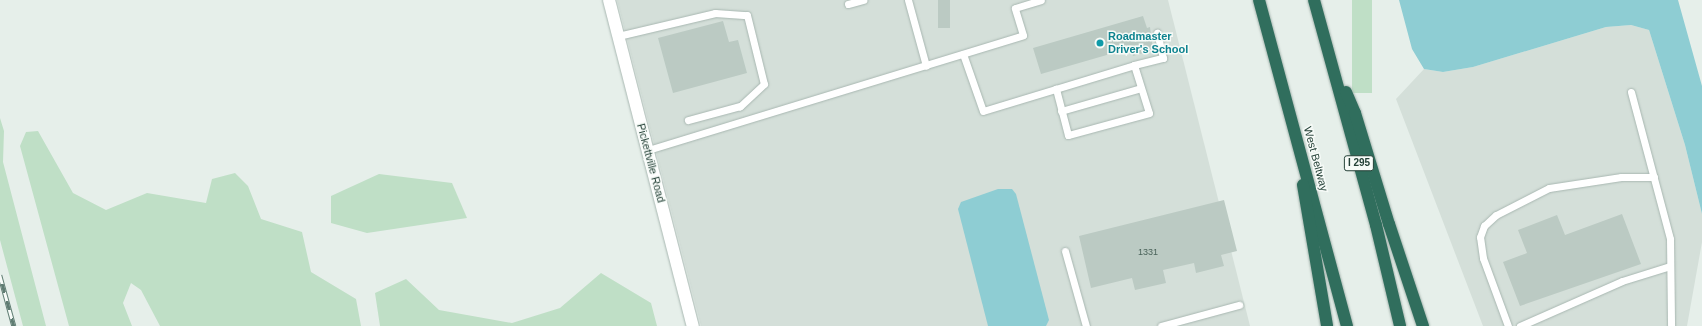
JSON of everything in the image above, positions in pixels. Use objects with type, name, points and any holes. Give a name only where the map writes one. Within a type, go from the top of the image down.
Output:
[{"type":"highway","name":"West Beltway","points":[[1259,0],[1347,326]]},
{"type":"highway","name":"I 295","points":[[1314,0],[1376,225],[1400,326]]},
{"type":"highway","points":[[1331,59],[1355,113],[1388,224],[1423,326]]},
{"type":"highway","points":[[1290,113],[1327,326]]},
{"type":"street","name":"Pickettville Road","points":[[609,0],[693,326]]},
{"type":"lane","points":[[848,4],[863,0]]},
{"type":"lane","points":[[908,0],[926,66]]},
{"type":"lane","points":[[648,150],[1023,35],[1014,8],[1041,0]]},
{"type":"lane","points":[[618,36],[716,13],[747,14],[764,84],[740,106],[688,120]]},
{"type":"lane","points":[[963,54],[983,111],[1134,65],[1163,58],[1157,33]]},
{"type":"lane","points":[[1056,89],[1068,135],[1149,113],[1134,65]]},
{"type":"lane","points":[[1061,111],[1142,88]]},
{"type":"lane","points":[[1631,92],[1670,239],[1671,326]]},
{"type":"lane","points":[[1508,326],[1483,258],[1480,237],[1484,226],[1496,215],[1549,188],[1621,177],[1654,177]]},
{"type":"lane","points":[[1065,251],[1086,326]]},
{"type":"lane","points":[[1520,326],[1622,281],[1670,266]]},
{"type":"lane","points":[[1161,326],[1239,305]]},
{"type":"shaded area","points":[[617,0],[1168,0],[1250,326],[701,326]]},
{"type":"shaded area","points":[[1631,25],[1649,30],[1685,145],[1702,214],[1702,242],[1687,326],[1483,326],[1396,99],[1424,69],[1443,72],[1473,67],[1606,27]]},
{"type":"green space","points":[[1352,0],[1372,0],[1372,93],[1352,93]]},
{"type":"green space","points":[[0,118],[4,131],[3,162],[46,326],[23,326],[0,240]]},
{"type":"green space","points":[[38,131],[73,193],[106,210],[147,193],[206,203],[212,179],[235,173],[248,186],[261,219],[302,232],[311,272],[356,299],[361,326],[160,326],[141,290],[131,283],[123,303],[132,326],[69,326],[20,146],[26,132]]},
{"type":"green space","points":[[379,174],[452,183],[467,218],[367,233],[331,223],[331,196]]},
{"type":"green space","points":[[601,273],[651,303],[657,326],[380,326],[375,293],[406,279],[439,310],[512,323],[560,308]]},
{"type":"water","points":[[1399,0],[1678,0],[1702,86],[1702,214],[1685,145],[1649,30],[1631,25],[1606,27],[1473,67],[1443,72],[1424,69],[1412,49]]},
{"type":"water","points":[[998,189],[1012,189],[1016,194],[1049,320],[1046,326],[988,326],[958,209],[961,202]]},
{"type":"building","points":[[938,0],[950,0],[950,28],[938,28]]},
{"type":"building","name":"Roadmaster Driver's School","points":[[1143,16],[1147,28],[1150,27],[1153,50],[1133,56],[1131,48],[1041,74],[1033,48]]},
{"type":"building","points":[[723,21],[729,42],[738,40],[747,73],[673,93],[658,38]]},
{"type":"building","points":[[1224,200],[1237,251],[1221,255],[1224,266],[1196,273],[1194,263],[1163,270],[1166,283],[1135,290],[1132,278],[1091,288],[1079,236]]},
{"type":"building","points":[[1622,214],[1641,264],[1520,306],[1503,262],[1527,253],[1518,230],[1557,215],[1565,235]]},
{"type":"railway","points":[[0,275],[14,326]]},
{"type":"place","name":"Roadmaster Driver's School","points":[[1100,43]]}]
